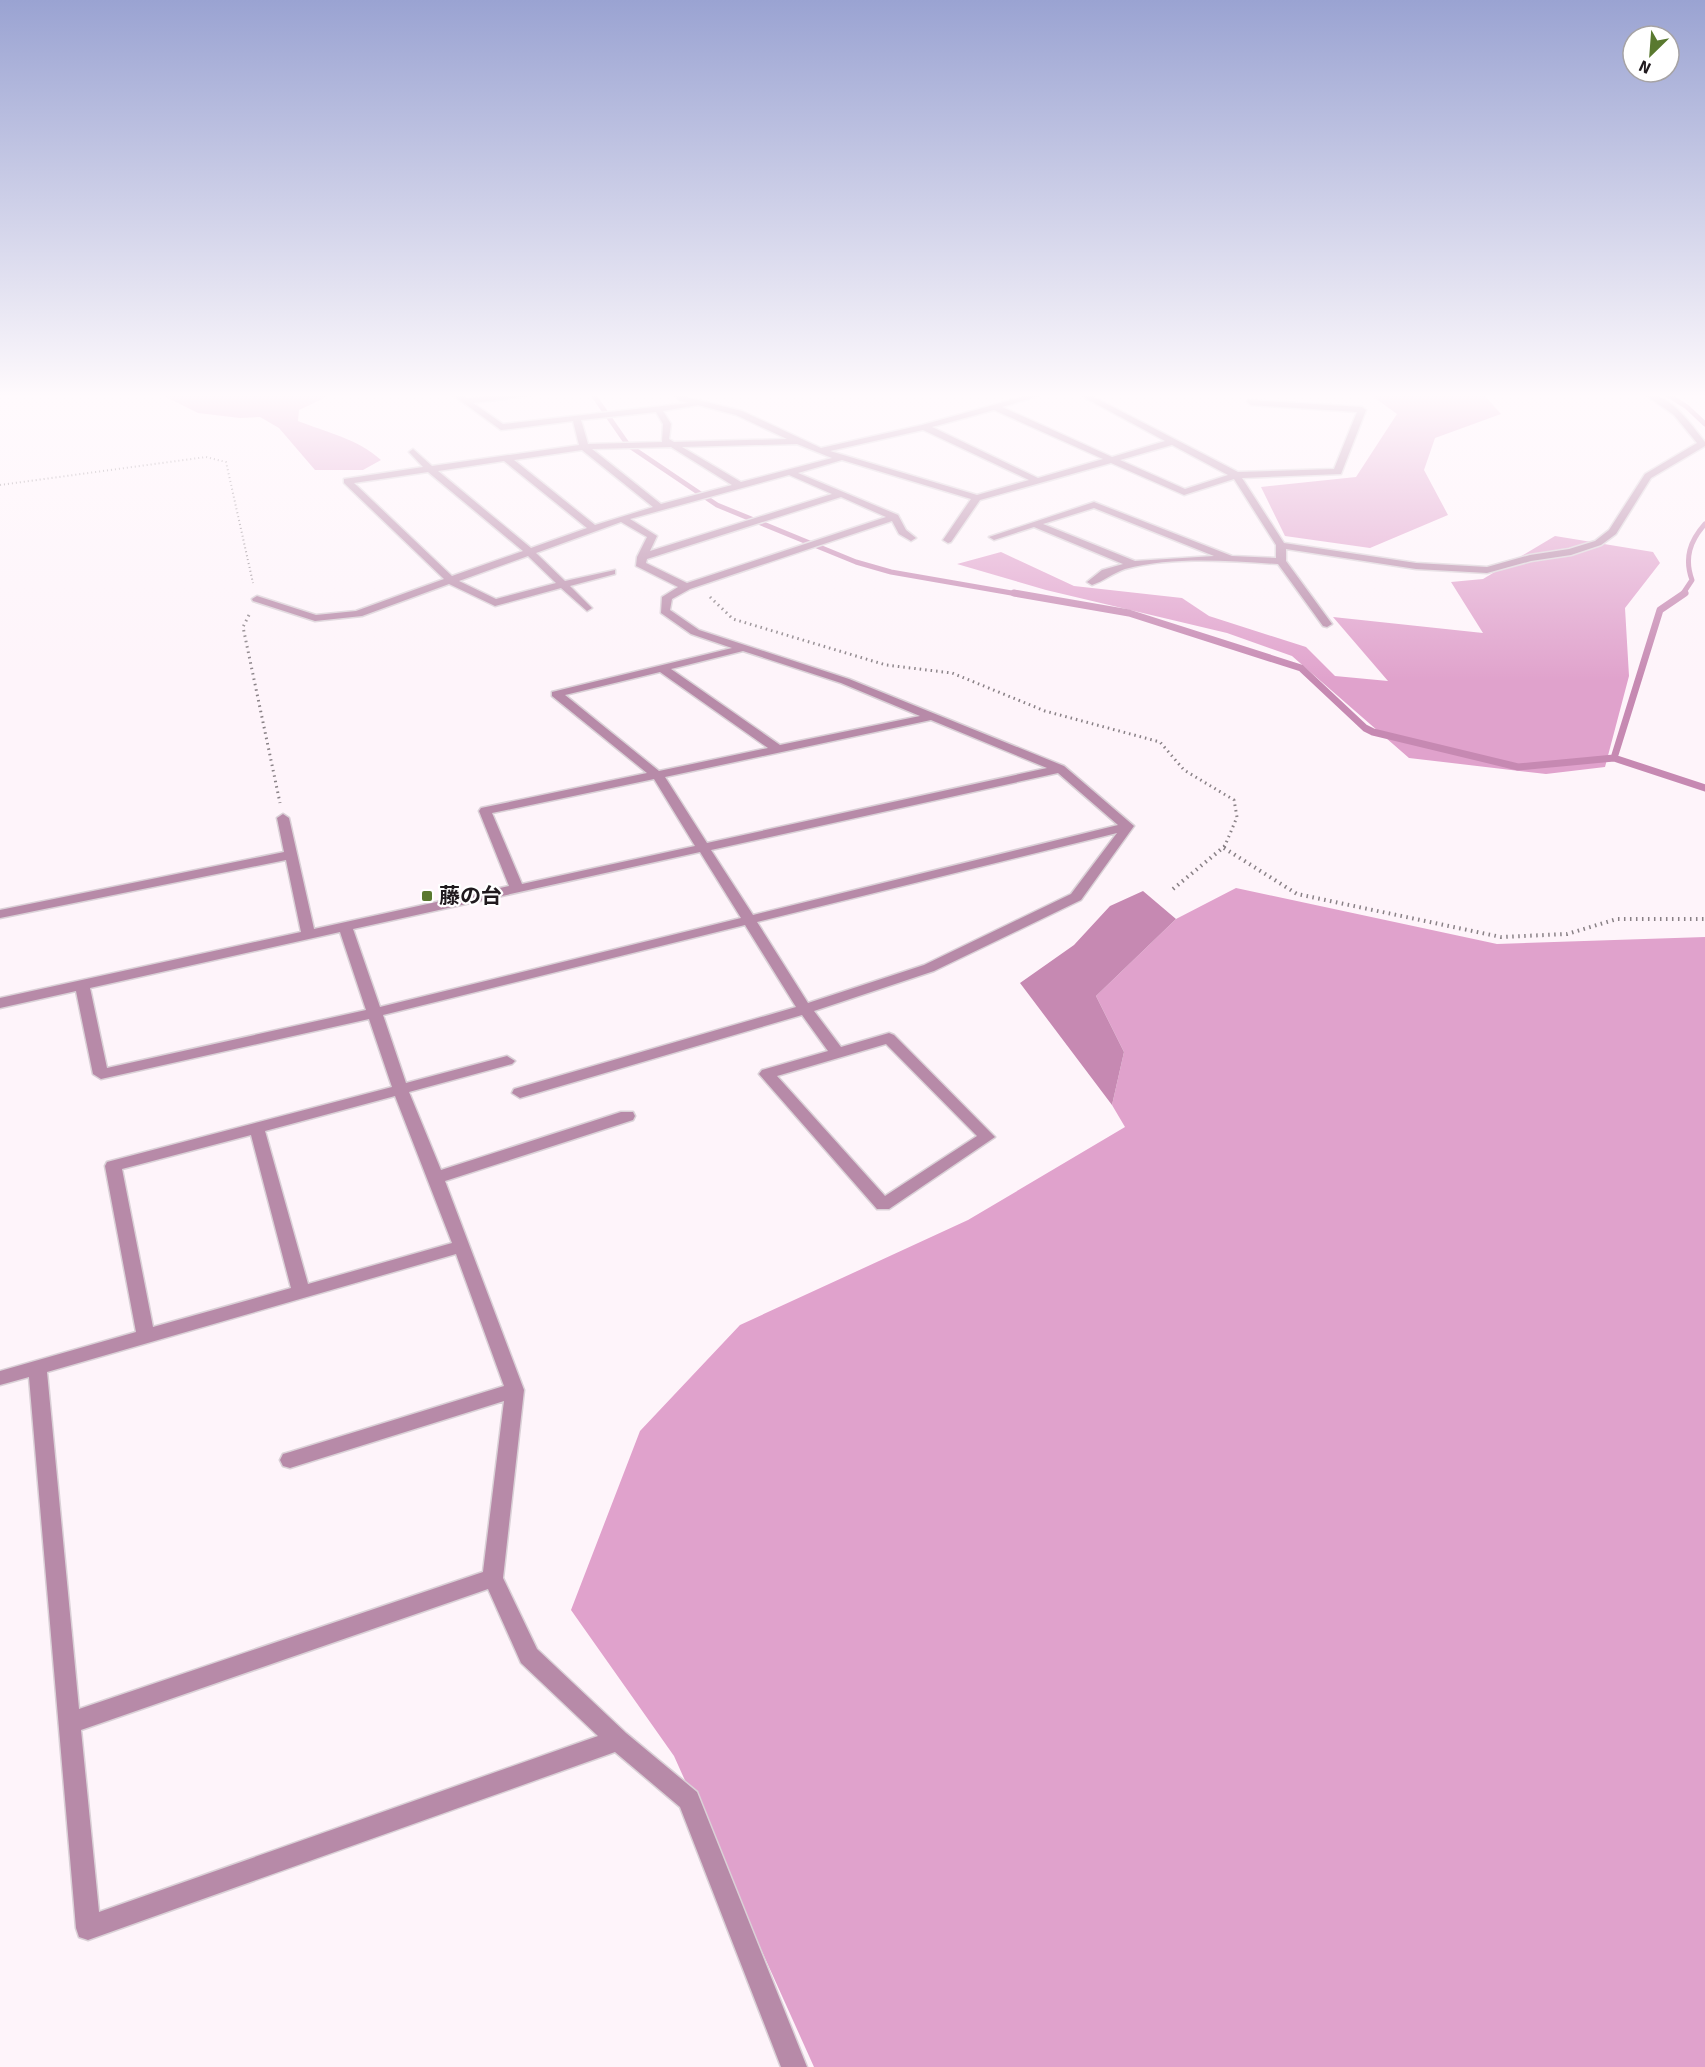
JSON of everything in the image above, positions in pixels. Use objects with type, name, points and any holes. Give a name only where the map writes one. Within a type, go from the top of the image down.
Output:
[{"type":"street","points":[[356,489],[451,581],[495,603],[611,572]]},
{"type":"street","points":[[455,489],[530,552],[587,608]]},
{"type":"street","points":[[545,489],[593,528]]},
{"type":"street","points":[[637,489],[658,507]]},
{"type":"street","points":[[257,599],[315,618],[358,614],[622,518],[723,489]]},
{"type":"street","points":[[830,489],[895,517],[902,532],[911,538]]},
{"type":"street","points":[[948,489],[977,498],[1005,489]]},
{"type":"street","points":[[1245,489],[1281,545],[1281,561],[1327,624]]},
{"type":"street","points":[[1281,545],[1416,566],[1486,570],[1530,558],[1571,552],[1598,543],[1613,532],[1640,489]]},
{"type":"street","points":[[642,557],[841,494]]},
{"type":"street","points":[[948,540],[977,498]]},
{"type":"street","points":[[994,537],[1094,506],[1228,558]]},
{"type":"street","points":[[895,517],[686,587],[666,597],[665,611],[695,632],[845,681],[1060,769],[1128,826]]},
{"type":"street","points":[[622,518],[652,536],[640,564],[686,587]]},
{"type":"street","points":[[1034,524],[1133,564]]},
{"type":"street","points":[[1092,582],[1097,576],[1133,564],[1228,558],[1281,561]]},
{"type":"street","points":[[743,648],[556,694],[658,776],[805,1009],[838,1053]]},
{"type":"street","points":[[662,668],[778,750]]},
{"type":"street","points":[[518,889],[485,811],[932,717]]},
{"type":"street","points":[[0,1003],[1060,769]]},
{"type":"street","points":[[284,818],[309,936]]},
{"type":"street","points":[[82,985],[101,1074],[374,1013],[1128,826]]},
{"type":"street","points":[[520,1093],[805,1009],[929,968],[1076,897],[1128,826]]},
{"type":"street","points":[[0,914],[291,855]]},
{"type":"street","points":[[345,927],[401,1091],[515,1390],[493,1578],[529,1656],[618,1740],[689,1800],[794,2067]]},
{"type":"street","points":[[889,1038],[987,1137],[883,1205],[767,1074],[838,1053],[889,1038]]},
{"type":"street","points":[[146,1336],[113,1166],[507,1061]]},
{"type":"street","points":[[436,1178],[627,1116]]},
{"type":"street","points":[[257,1129],[301,1292]]},
{"type":"street","points":[[0,1378],[462,1246]]},
{"type":"street","points":[[37,1367],[88,1928],[618,1740]]},
{"type":"street","points":[[290,1460],[515,1390]]},
{"type":"street","points":[[70,1723],[493,1578]]},
{"type":"path","points":[[232,489],[257,599],[243,627],[284,818]]},
{"type":"path","points":[[686,587],[712,598],[733,619],[886,665],[952,673],[1045,711],[1134,733],[1160,742],[1191,775],[1234,800],[1237,817],[1224,848],[1173,889]]},
{"type":"path","points":[[1224,848],[1297,894],[1501,937],[1567,934],[1617,919],[1657,917],[1705,919]]},
{"type":"shaded area","points":[[1262,489],[1434,489],[1448,515],[1370,548],[1285,536]]},
{"type":"shaded area","points":[[1555,536],[1653,552],[1660,563],[1625,608],[1629,676],[1605,767],[1546,774],[1409,758],[1292,656],[1227,633],[1046,590],[957,564],[1001,552],[1074,586],[1182,598],[1209,616],[1306,647],[1335,676],[1388,681],[1333,617],[1483,633],[1451,582],[1483,579]]},
{"type":"shaded area","points":[[1236,888],[1497,944],[1705,937],[1705,2067],[814,2067],[674,1756],[571,1610],[640,1431],[740,1325],[968,1220],[1125,1127],[1112,1105],[1124,1052],[1096,996],[1176,919]]},
{"type":"shaded area","points":[[1143,891],[1176,919],[1096,996],[1124,1052],[1112,1105],[1020,983],[1074,945],[1110,906]]},
{"type":"waterway","points":[[694,489],[717,505],[856,562],[891,572],[1023,595]]},
{"type":"waterway","points":[[1682,595],[1692,580],[1689,564],[1692,543],[1705,524]]},
{"type":"waterway","points":[[1014,593],[1129,613],[1301,668],[1365,728],[1373,732],[1518,767],[1614,758]]},
{"type":"waterway","points":[[1614,758],[1660,610],[1685,593]]},
{"type":"waterway","points":[[1614,758],[1705,788]]},
{"type":"place","name":"藤の台","points":[[427,896]]}]
